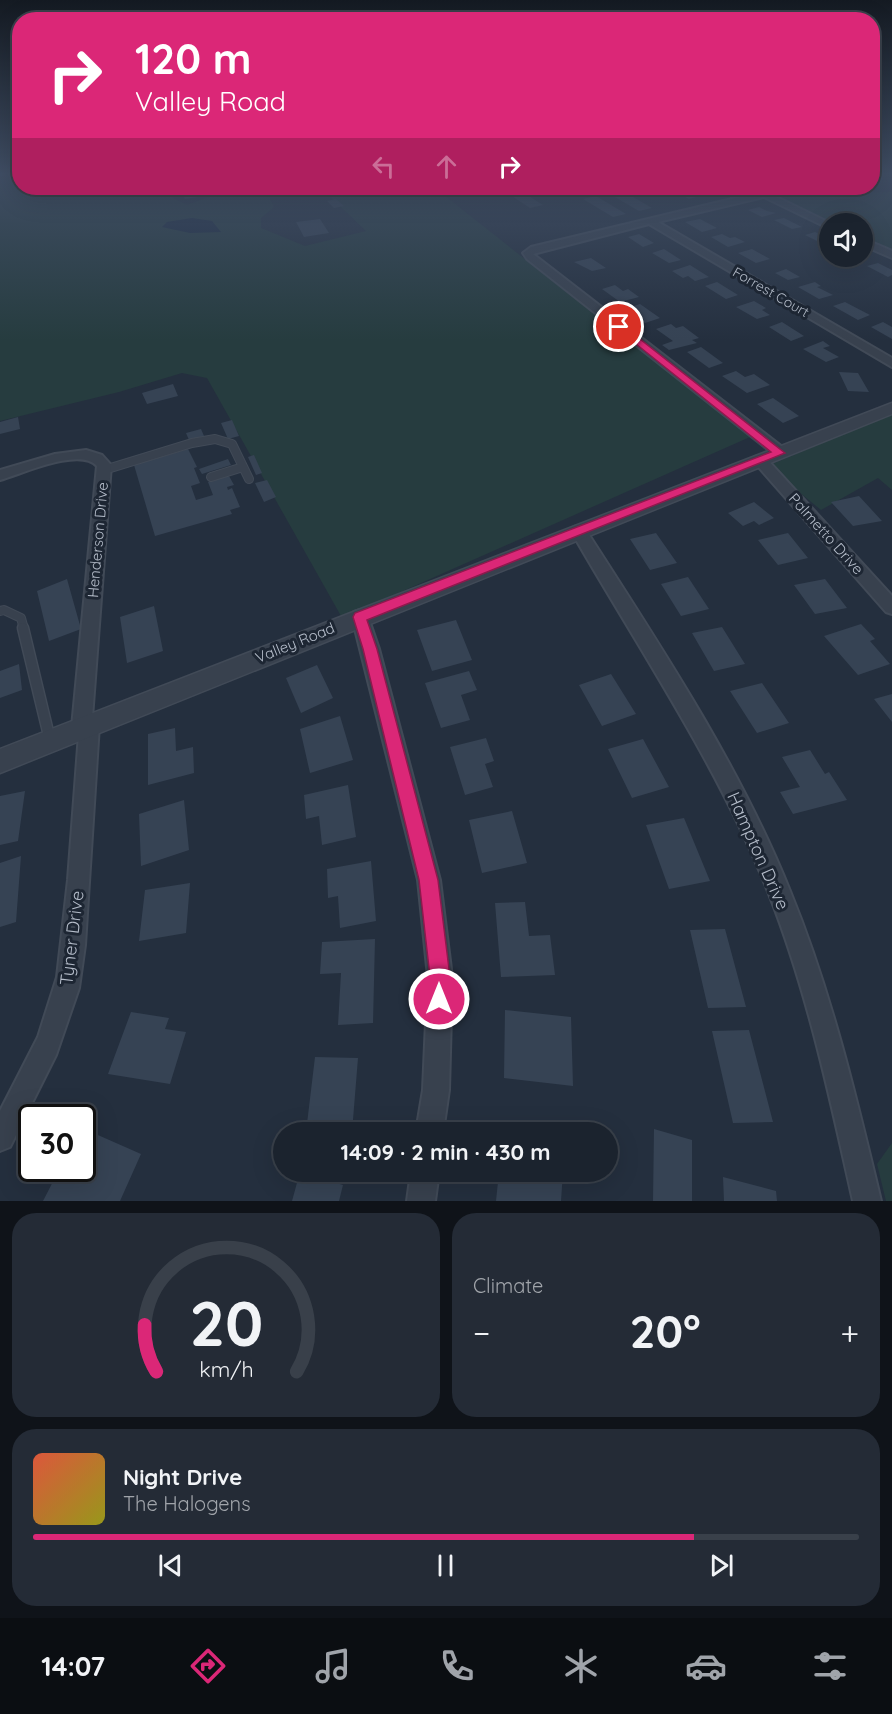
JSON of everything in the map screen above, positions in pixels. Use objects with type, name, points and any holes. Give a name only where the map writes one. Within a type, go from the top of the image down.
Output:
[{"type":"street","points":[[618,229],[530,251],[530,256],[780,453]]},
{"type":"street","name":"Forrest Court","points":[[664,229],[892,363]]},
{"type":"street","points":[[873,247],[892,255]]},
{"type":"street","name":"Valley Road","points":[[0,760],[892,408]]},
{"type":"street","name":"Henderson Drive","points":[[0,475],[73,454],[99,457],[102,460],[104,470],[85,726]]},
{"type":"street","name":"Palmetto Drive","points":[[760,460],[892,607]]},
{"type":"street","name":"Hampton Drive","points":[[579,531],[711,749],[762,850],[808,970],[837,1071],[867,1201]]},
{"type":"street","points":[[360,617],[429,880],[440,977],[436,1090],[431,1122]]},
{"type":"street","name":"Tyner Drive","points":[[0,1137],[25,1094],[57,1020],[67,988],[78,890],[85,726]]},
{"type":"street","points":[[421,1201],[424,1182]]},
{"type":"lane","points":[[104,470],[192,443],[215,439],[232,444],[249,479]]},
{"type":"lane","points":[[211,477],[243,467]]},
{"type":"lane","points":[[0,611],[4,610],[21,618],[50,740]]},
{"type":"green space","points":[[0,229],[264,229],[305,246],[366,231],[364,229],[487,229],[750,437],[385,599],[341,616],[207,378],[182,373],[119,392],[0,421]]},
{"type":"green space","points":[[873,229],[892,229],[892,250],[873,241]]},
{"type":"green space","points":[[892,414],[892,490],[878,478],[821,510],[794,488],[772,464]]},
{"type":"green space","points":[[892,1143],[892,1201],[886,1201],[877,1164]]},
{"type":"water","points":[[172,229],[219,229],[221,232],[190,233]]},
{"type":"building","points":[[300,229],[326,229],[329,233],[304,237]]},
{"type":"building","points":[[697,229],[713,229],[702,232]]},
{"type":"building","points":[[815,232],[819,234],[819,242],[805,235]]},
{"type":"building","points":[[639,234],[654,243],[643,247],[628,237]]},
{"type":"building","points":[[722,234],[745,242],[728,247],[711,237]]},
{"type":"building","points":[[664,249],[681,260],[669,263],[652,253]]},
{"type":"building","points":[[752,249],[770,259],[756,263],[738,253]]},
{"type":"building","points":[[591,258],[606,268],[592,271],[574,262]]},
{"type":"building","points":[[878,263],[892,270],[892,275],[888,277],[869,267],[873,267],[873,264]]},
{"type":"building","points":[[690,265],[709,277],[695,281],[688,276],[683,278],[672,271]]},
{"type":"building","points":[[786,269],[800,277],[788,280],[775,273]]},
{"type":"building","points":[[717,282],[738,295],[726,299],[705,286]]},
{"type":"building","points":[[815,282],[821,286],[817,287],[833,295],[819,299],[798,287]]},
{"type":"building","points":[[615,285],[623,291],[628,289],[639,297],[620,302],[602,289]]},
{"type":"building","points":[[754,301],[766,308],[762,310],[770,315],[757,319],[736,307]]},
{"type":"building","points":[[845,302],[870,315],[858,320],[833,306]]},
{"type":"building","points":[[640,304],[660,318],[645,323],[625,309]]},
{"type":"building","points":[[782,322],[804,336],[791,341],[769,327]]},
{"type":"building","points":[[883,322],[892,327],[892,339],[871,327]]},
{"type":"building","points":[[671,324],[676,328],[683,326],[699,338],[692,340],[697,343],[669,350],[662,345],[673,341],[656,329]]},
{"type":"building","points":[[823,341],[830,346],[823,348],[839,357],[826,362],[803,349]]},
{"type":"building","points":[[701,347],[723,363],[709,368],[687,352]]},
{"type":"building","points":[[736,371],[745,377],[754,374],[770,385],[747,393],[722,376]]},
{"type":"building","points":[[839,372],[858,373],[869,392],[848,391]]},
{"type":"building","points":[[173,384],[178,396],[147,404],[142,393]]},
{"type":"building","points":[[773,398],[799,416],[783,423],[757,404]]},
{"type":"building","points":[[18,417],[20,429],[0,434],[0,422]]},
{"type":"building","points":[[232,420],[239,436],[228,439],[221,423]]},
{"type":"building","points":[[201,429],[204,436],[189,440],[186,433]]},
{"type":"building","points":[[188,449],[197,467],[194,468],[200,483],[191,486],[196,500],[213,495],[208,482],[229,476],[234,485],[227,487],[228,490],[232,488],[240,507],[230,510],[232,514],[155,536],[134,465]]},
{"type":"building","points":[[254,455],[262,473],[256,475],[248,457]]},
{"type":"building","points":[[228,459],[231,465],[202,474],[199,469]]},
{"type":"building","points":[[267,480],[276,497],[264,502],[255,483]]},
{"type":"building","points":[[859,496],[882,521],[853,526],[831,502]]},
{"type":"building","points":[[754,502],[774,518],[759,525],[754,521],[743,526],[728,513]]},
{"type":"building","points":[[656,533],[677,563],[650,570],[630,539]]},
{"type":"building","points":[[788,533],[808,558],[778,565],[758,540]]},
{"type":"building","points":[[688,577],[709,609],[681,616],[661,584]]},
{"type":"building","points":[[67,579],[81,629],[49,641],[37,591]]},
{"type":"building","points":[[825,579],[847,608],[815,614],[794,585]]},
{"type":"building","points":[[154,606],[163,651],[127,663],[120,617]]},
{"type":"building","points":[[456,620],[472,660],[432,671],[417,630]]},
{"type":"building","points":[[861,624],[875,639],[870,641],[890,664],[858,675],[824,636]]},
{"type":"building","points":[[722,627],[745,664],[714,671],[692,633]]},
{"type":"building","points":[[19,664],[22,690],[0,698],[0,671]]},
{"type":"building","points":[[317,665],[333,698],[301,713],[286,678]]},
{"type":"building","points":[[469,671],[477,690],[461,695],[470,720],[441,728],[425,683]]},
{"type":"building","points":[[611,674],[636,714],[602,726],[579,685]]},
{"type":"building","points":[[762,683],[789,723],[757,733],[730,691]]},
{"type":"building","points":[[892,694],[892,722],[874,699]]},
{"type":"building","points":[[340,716],[353,760],[310,773],[300,729]]},
{"type":"building","points":[[175,728],[176,751],[193,747],[194,773],[148,785],[148,734]]},
{"type":"building","points":[[486,738],[494,761],[485,764],[493,787],[465,795],[450,747]]},
{"type":"building","points":[[643,739],[669,787],[632,798],[608,749]]},
{"type":"building","points":[[810,750],[825,774],[829,772],[847,800],[793,814],[780,792],[800,787],[782,757]]},
{"type":"building","points":[[348,785],[356,837],[322,845],[319,816],[306,819],[304,795]]},
{"type":"building","points":[[25,791],[18,841],[0,845],[0,796]]},
{"type":"building","points":[[184,800],[189,850],[141,866],[139,814]]},
{"type":"building","points":[[512,811],[527,863],[482,873],[469,820]]},
{"type":"building","points":[[684,818],[710,881],[669,889],[646,825]]},
{"type":"building","points":[[21,856],[16,922],[0,927],[0,863]]},
{"type":"building","points":[[371,861],[376,921],[340,928],[338,896],[328,898],[327,869]]},
{"type":"building","points":[[190,883],[186,933],[139,941],[145,890]]},
{"type":"building","points":[[525,902],[529,936],[550,935],[555,975],[501,977],[495,903]]},
{"type":"building","points":[[725,929],[746,1007],[708,1008],[690,930]]},
{"type":"building","points":[[375,939],[373,1023],[338,1025],[341,973],[320,974],[322,942]]},
{"type":"building","points":[[505,1010],[571,1017],[573,1086],[504,1078]]},
{"type":"building","points":[[131,1012],[169,1018],[165,1029],[186,1032],[170,1084],[108,1074]]},
{"type":"building","points":[[749,1030],[773,1122],[733,1123],[712,1031]]},
{"type":"building","points":[[315,1057],[358,1058],[353,1122],[307,1122]]},
{"type":"building","points":[[654,1129],[692,1140],[692,1201],[653,1201]]},
{"type":"building","points":[[96,1134],[141,1154],[120,1201],[43,1201],[53,1182],[96,1182]]},
{"type":"building","points":[[723,1177],[776,1191],[777,1201],[724,1201]]},
{"type":"building","points":[[297,1182],[333,1182],[343,1185],[339,1201],[292,1201]]},
{"type":"building","points":[[498,1182],[562,1182],[561,1201],[496,1201]]},
{"type":"route","points":[[439,999],[440,977],[429,880],[420,838],[360,617],[780,453],[619,327]]}]
